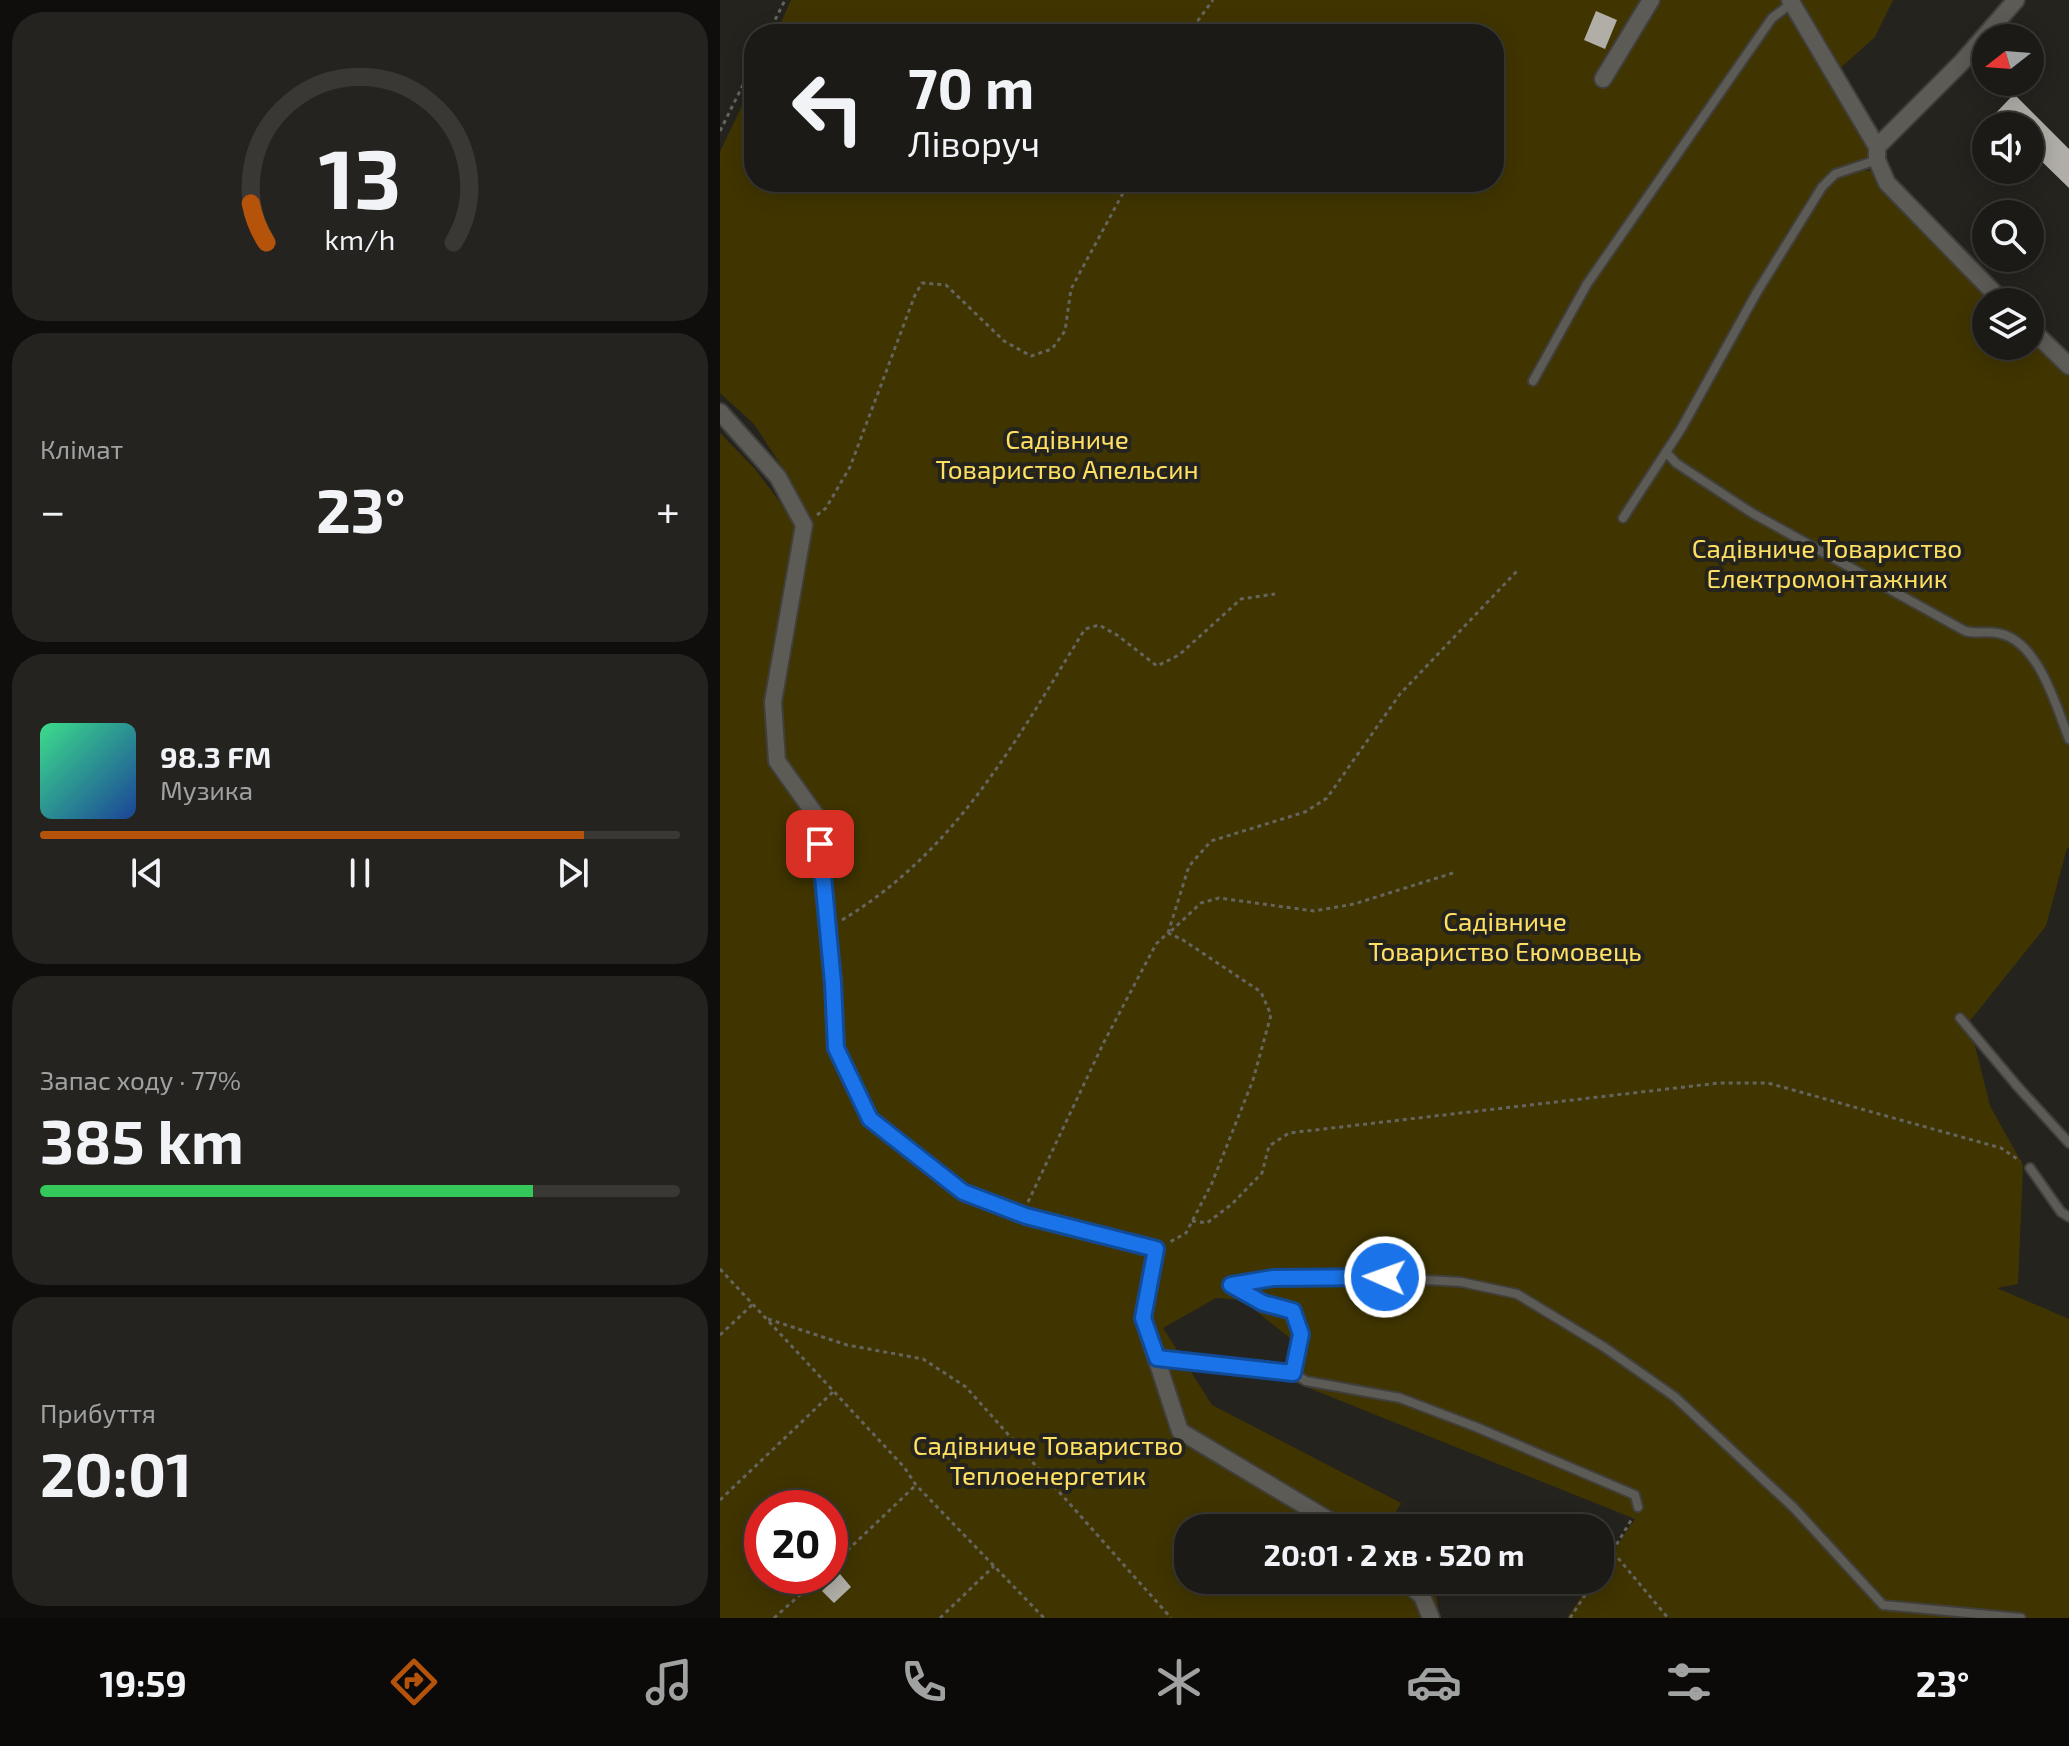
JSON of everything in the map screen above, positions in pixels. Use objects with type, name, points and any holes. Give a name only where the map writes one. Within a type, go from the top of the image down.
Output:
[{"type":"street","points":[[1603,79],[1651,0]]},
{"type":"street","points":[[1877,154],[2016,0]]},
{"type":"street","points":[[1791,2],[1877,154],[1887,183],[1989,288]]},
{"type":"street","points":[[2044,342],[2069,366]]},
{"type":"street","points":[[720,412],[778,477],[804,525],[773,702],[777,761],[817,817],[836,1048],[870,1119],[963,1192],[1022,1213],[1156,1249],[1143,1318],[1180,1431],[1319,1514]]},
{"type":"street","points":[[1420,1594],[1431,1618]]},
{"type":"lane","points":[[1533,381],[1587,284],[1772,18],[1791,2]]},
{"type":"lane","points":[[1623,518],[1666,452],[1757,292],[1822,187],[1835,174],[1877,154]]},
{"type":"lane","points":[[1666,452],[1676,463],[1752,513],[1965,631],[1980,635],[1995,633],[2011,638],[2026,648],[2043,675],[2069,739]]},
{"type":"lane","points":[[1960,1018],[2069,1143]]},
{"type":"lane","points":[[2030,1168],[2061,1212],[2069,1217]]},
{"type":"lane","points":[[1293,1373],[1301,1334],[1293,1311],[1263,1303],[1231,1285],[1273,1278],[1359,1276],[1461,1282],[1517,1294],[1604,1347],[1675,1397],[1794,1508],[1883,1605],[2021,1618]]},
{"type":"lane","points":[[1157,1358],[1293,1373],[1306,1381],[1400,1398],[1622,1488],[1635,1495],[1638,1507]]},
{"type":"path","points":[[773,24],[785,0]]},
{"type":"path","points":[[1195,24],[1213,0]]},
{"type":"path","points":[[720,131],[744,83]]},
{"type":"path","points":[[804,525],[826,508],[850,467],[922,283],[946,285],[1004,341],[1031,356],[1052,349],[1065,331],[1071,289],[1124,192]]},
{"type":"path","points":[[1168,933],[1189,866],[1211,841],[1305,812],[1327,798],[1400,694],[1518,570]]},
{"type":"path","points":[[828,928],[867,905],[944,838],[995,774],[1085,629],[1099,625],[1157,666],[1179,655],[1241,599],[1275,594]]},
{"type":"path","points":[[1022,1213],[1104,1042],[1156,944],[1201,903],[1219,898],[1314,911],[1354,904],[1453,873]]},
{"type":"path","points":[[1156,1249],[1186,1233],[1212,1183],[1253,1080],[1271,1015],[1261,992],[1168,933]]},
{"type":"path","points":[[1192,1221],[1207,1223],[1232,1204],[1262,1173],[1269,1146],[1289,1133],[1719,1083],[1768,1083],[1900,1119],[2001,1148],[2030,1168]]},
{"type":"path","points":[[720,1269],[835,1390],[904,1467],[916,1485],[1044,1618]]},
{"type":"path","points":[[720,1335],[754,1303]]},
{"type":"path","points":[[768,1319],[847,1345],[923,1359],[966,1387],[1171,1618]]},
{"type":"path","points":[[720,1500],[835,1390]]},
{"type":"path","points":[[848,1550],[916,1485]]},
{"type":"path","points":[[1614,1550],[1638,1507]]},
{"type":"path","points":[[1614,1553],[1668,1618]]},
{"type":"path","points":[[940,1618],[994,1566]]},
{"type":"path","points":[[774,1618],[801,1594]]},
{"type":"path","points":[[1570,1618],[1586,1594]]},
{"type":"green space","points":[[791,0],[1893,0],[1875,37],[1828,79],[1873,154],[1848,168],[1871,171],[1985,288],[1972,288],[1972,360],[2044,360],[2044,347],[2069,373],[2069,848],[2046,926],[1969,1022],[1990,1106],[2023,1165],[2018,1284],[1997,1288],[2069,1319],[2069,1618],[1567,1618],[1583,1594],[1614,1594],[1614,1550],[1635,1519],[1289,1380],[1290,1338],[1242,1300],[1216,1298],[1163,1328],[1212,1405],[1401,1503],[1395,1514],[1174,1514],[1174,1594],[1436,1594],[1440,1618],[720,1618],[720,433],[755,469],[810,542],[786,473],[754,424],[720,393],[720,152],[744,101],[744,192],[1504,192],[1504,24],[780,24]]},
{"type":"building","points":[[1596,11],[1617,20],[1605,49],[1584,40]]},
{"type":"building","points":[[2012,96],[2016,96],[2032,112],[1997,112]]},
{"type":"building","points":[[2044,124],[2069,149],[2069,188],[2044,164]]},
{"type":"building","points":[[825,1594],[844,1594],[834,1603]]},
{"type":"route","points":[[820,844],[836,1048],[870,1119],[963,1192],[1026,1216],[1156,1249],[1143,1318],[1157,1358],[1293,1373],[1301,1334],[1293,1311],[1263,1303],[1231,1285],[1273,1278],[1385,1277]]},
{"type":"park label","name":"Садівниче Товариство Апельсин","points":[[1067,453]]},
{"type":"park label","name":"Садівниче Товариство Електромонтажник","points":[[1827,562]]},
{"type":"park label","name":"Садівниче Товариство Еюмовець","points":[[1505,935]]},
{"type":"park label","name":"Садівниче Товариство Теплоенергетик","points":[[1048,1459]]}]
